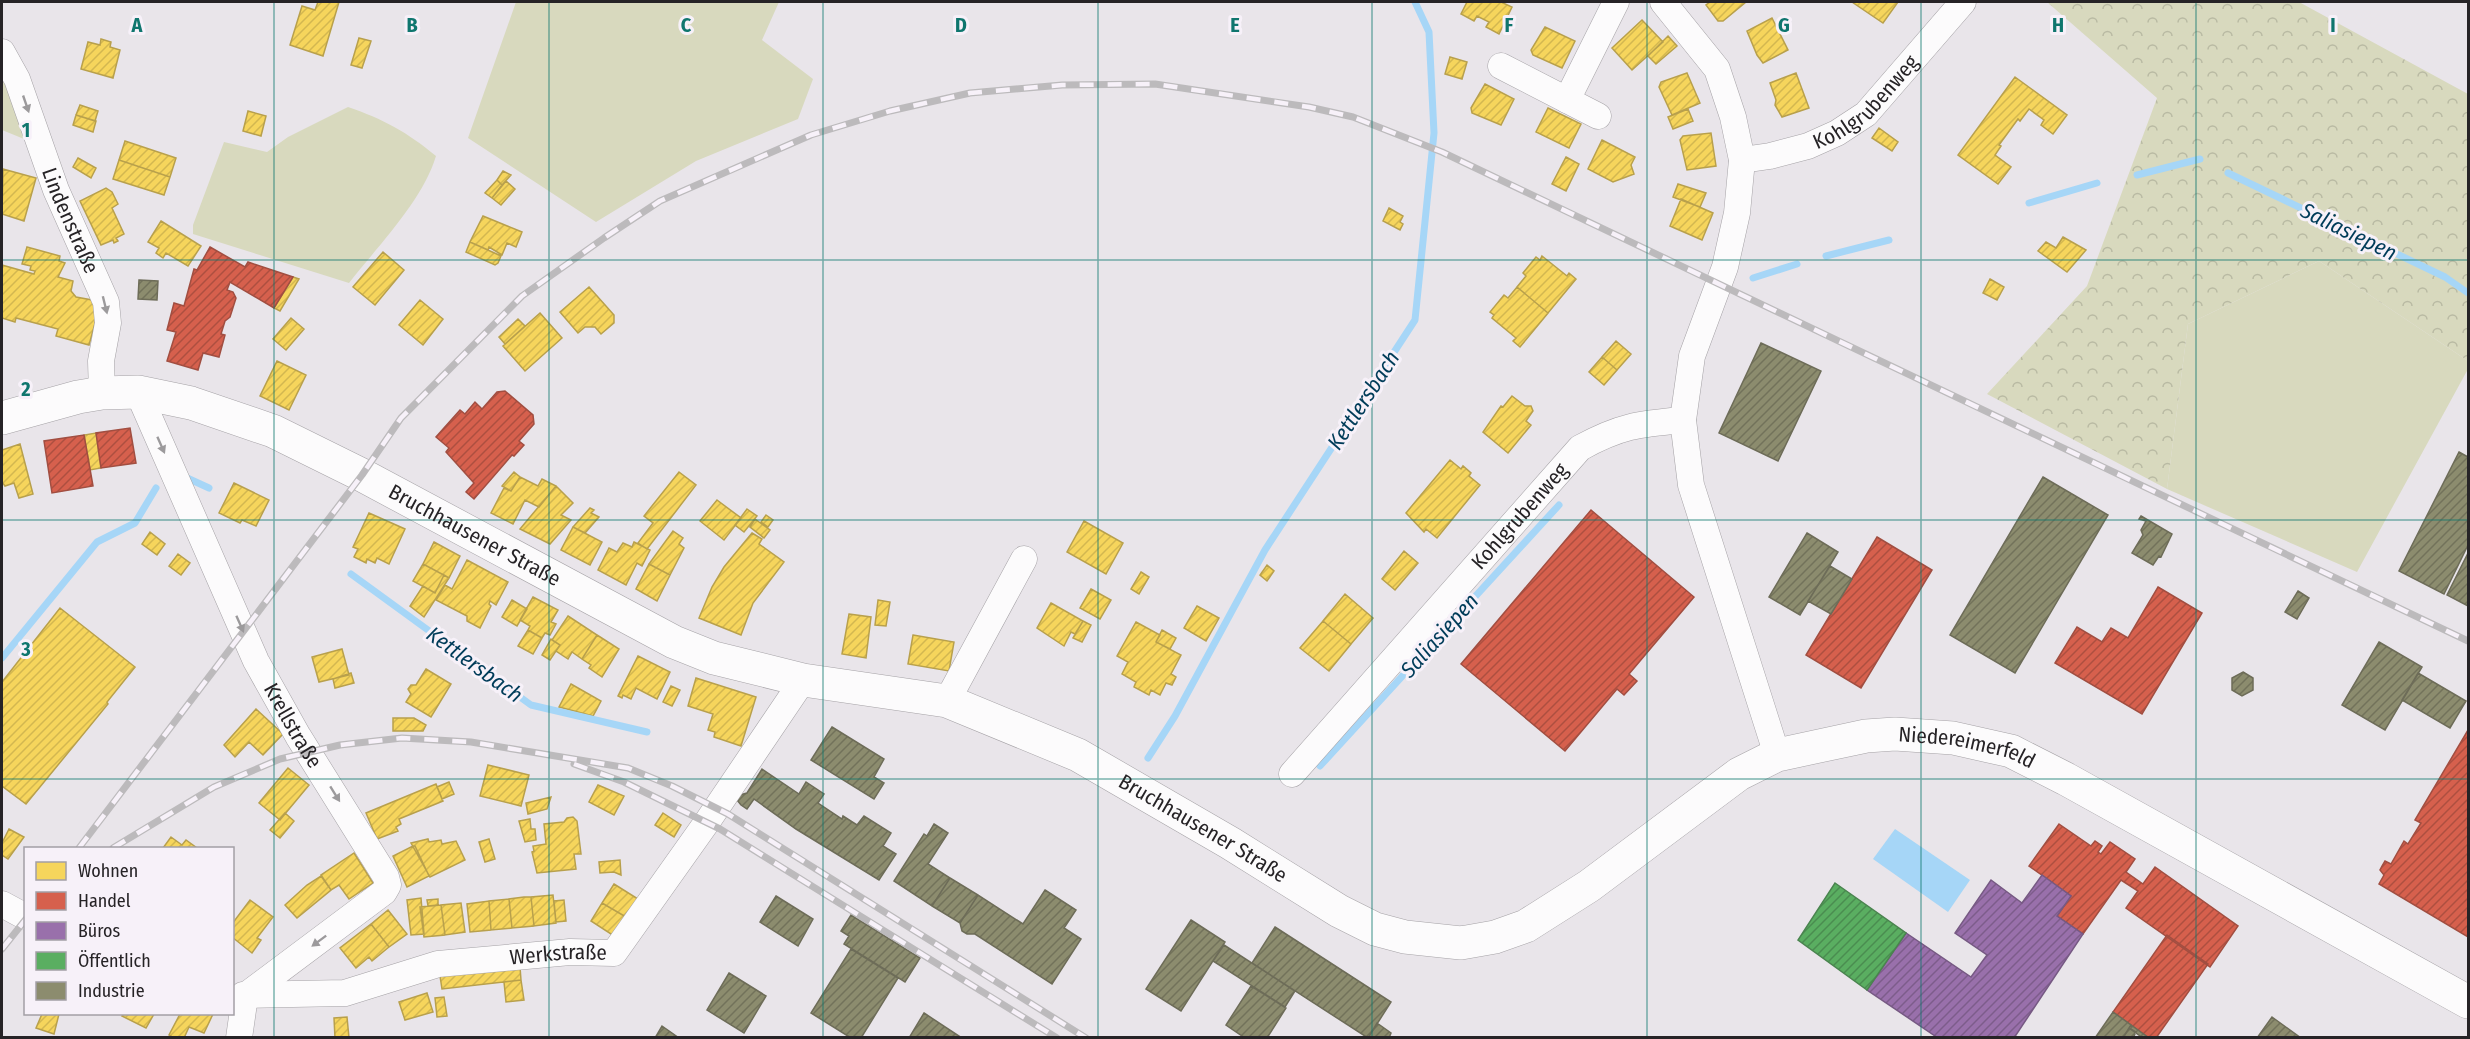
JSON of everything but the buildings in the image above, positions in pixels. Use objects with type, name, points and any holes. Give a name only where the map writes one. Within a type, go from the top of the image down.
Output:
[{"type":"street","points":[[1567,100],[1616,2]]},
{"type":"street","points":[[1663,2],[1717,69],[1733,117],[1742,160],[1737,213],[1725,267],[1692,356],[1683,420],[1691,485],[1777,755]]},
{"type":"street","name":"Kohlgrubenweg","points":[[1742,160],[1770,156],[1809,146],[1837,133],[1866,114],[1963,2]]},
{"type":"street","name":"Lindenstraße","points":[[2,52],[17,79],[56,190],[106,303],[108,323],[102,361],[102,393]]},
{"type":"street","points":[[1501,66],[1598,116]]},
{"type":"street","name":"Bruchhausener Straße","points":[[2,418],[78,397],[102,393],[138,392],[191,404],[273,431],[362,475],[674,642],[714,658],[803,680],[947,701],[1078,755],[1230,843],[1339,911],[1375,929],[1405,937],[1461,943]]},
{"type":"street","name":"Krellstraße","points":[[138,392],[256,661],[298,736],[386,877],[388,885],[384,892],[239,993]]},
{"type":"street","name":"Kohlgrubenweg","points":[[1293,774],[1580,448],[1607,434],[1637,424],[1683,420]]},
{"type":"street","points":[[947,701],[1024,559]]},
{"type":"street","name":"Werkstraße","points":[[239,993],[345,993],[438,964],[570,952],[614,952],[803,680]]},
{"type":"street","name":"Niedereimerfeld","points":[[1461,943],[1495,937],[1526,926],[1589,886],[1739,774],[1777,755],[1866,736],[1894,734],[1953,738],[2011,751],[2204,854],[2469,1002]]},
{"type":"street","points":[[2,904],[24,916]]},
{"type":"street","points":[[239,993],[239,1038]]},
{"type":"green space","points":[[516,2],[779,2],[762,40],[813,79],[798,119],[696,161],[596,222],[468,138]]},
{"type":"green space","points":[[2047,2],[2299,2],[2468,94],[2468,361],[2319,261],[2188,324],[2167,489],[1987,394],[2087,286],[2157,98]]},
{"type":"green space","points":[[2,63],[29,141],[2,130]]},
{"type":"green space","points":[[348,107],[394,127],[436,156],[430,173],[410,206],[349,283],[193,234],[193,225],[224,142],[267,152],[288,137]]},
{"type":"green space","points":[[2319,261],[2468,361],[2468,369],[2357,572],[2167,489],[2188,324]]},
{"type":"water","points":[[1895,829],[1970,880],[1948,912],[1873,859]]},
{"type":"waterway","name":"Kettlersbach","points":[[1148,758],[1175,716],[1265,550],[1415,320],[1434,133],[1429,32],[1415,2]]},
{"type":"waterway","name":"Saliasiepen","points":[[2137,175],[2200,159]]},
{"type":"waterway","name":"Saliasiepen","points":[[2228,173],[2445,277],[2468,293]]},
{"type":"waterway","name":"Saliasiepen","points":[[2029,203],[2097,183]]},
{"type":"waterway","name":"Saliasiepen","points":[[1826,256],[1889,240]]},
{"type":"waterway","name":"Saliasiepen","points":[[1753,278],[1797,264]]},
{"type":"waterway","name":"Kettlersbach","points":[[185,477],[209,488]]},
{"type":"waterway","name":"Kettlersbach","points":[[2,658],[97,542],[135,523],[156,488]]},
{"type":"waterway","name":"Saliasiepen","points":[[1320,766],[1559,505]]},
{"type":"waterway","name":"Kettlersbach","points":[[351,574],[531,705],[647,732]]},
{"type":"railway","points":[[80,847],[362,475],[401,418],[522,296],[660,201],[811,135],[890,111],[970,93],[1062,85],[1155,84],[1309,107],[1353,117],[1442,152],[2468,641]]},
{"type":"railway","points":[[115,847],[214,787],[280,759],[340,745],[402,738],[471,742],[628,768],[672,786],[728,814],[1086,1038]]},
{"type":"railway","points":[[574,764],[624,782],[720,829],[1057,1038]]},
{"type":"railway","points":[[2,949],[24,922]]}]
